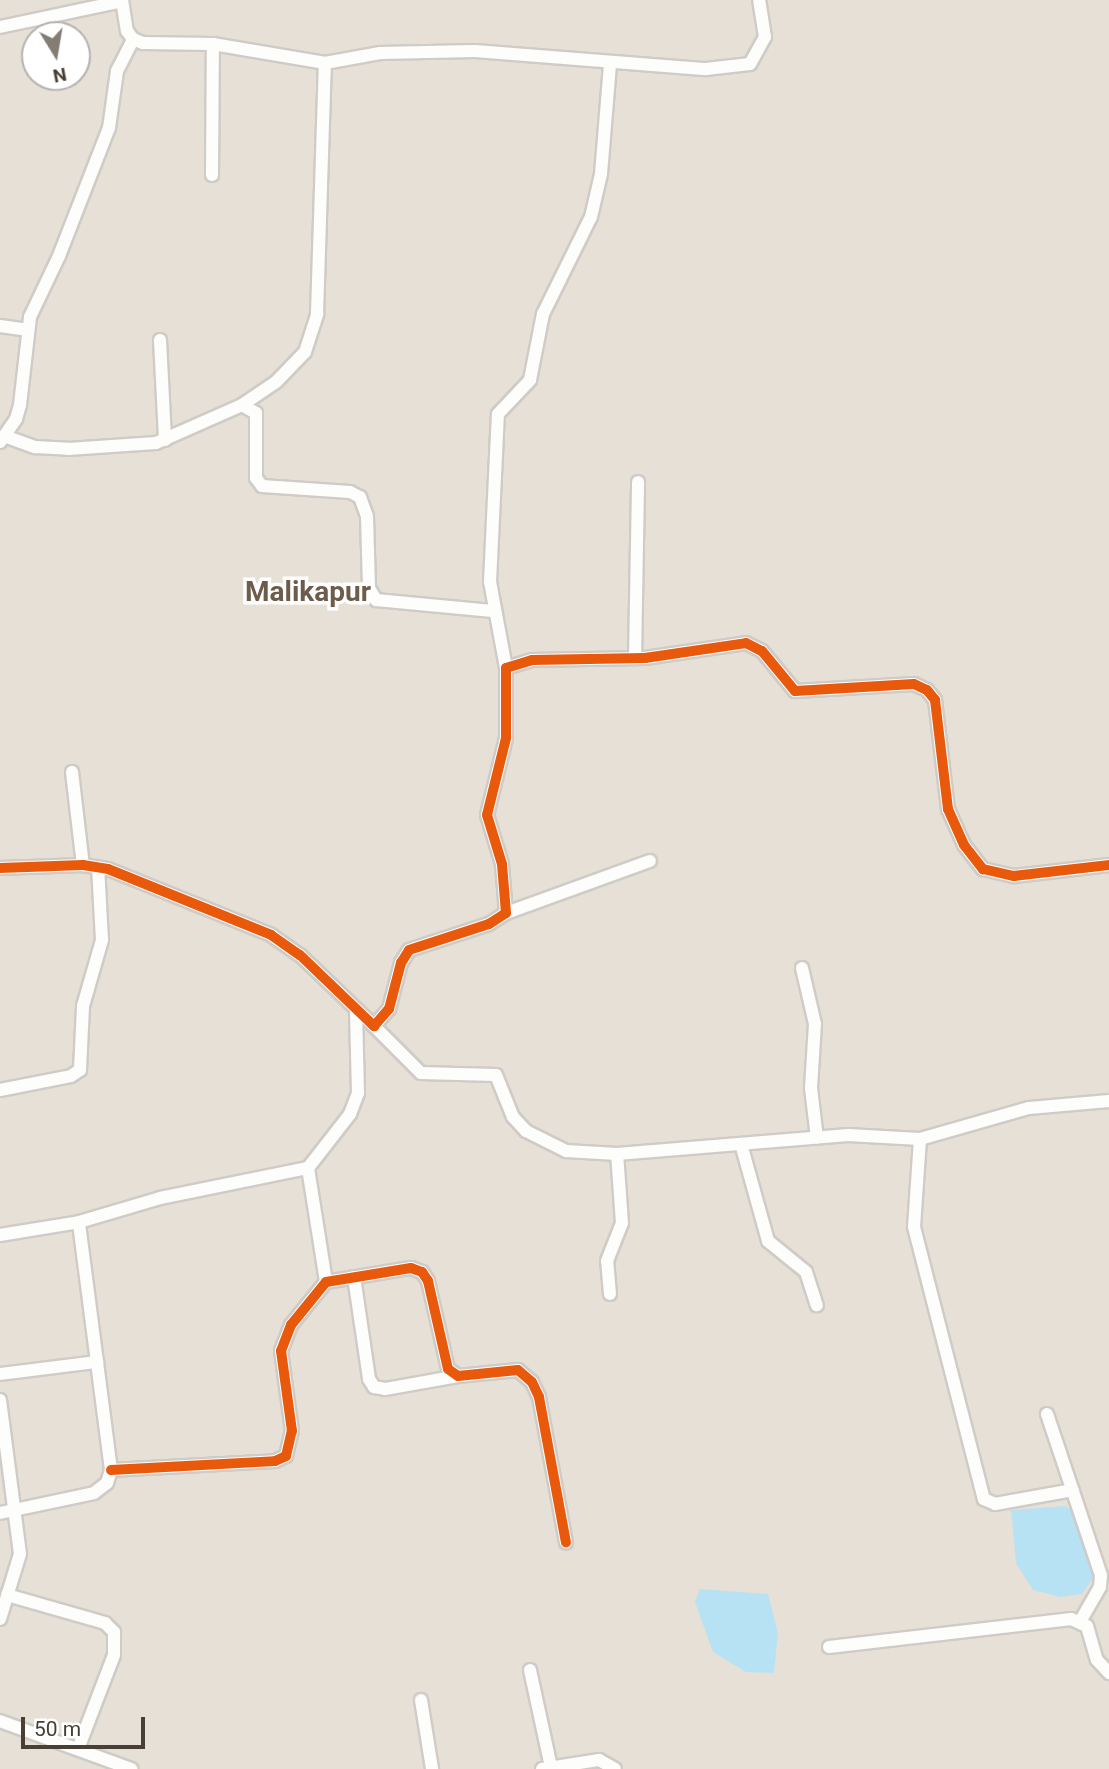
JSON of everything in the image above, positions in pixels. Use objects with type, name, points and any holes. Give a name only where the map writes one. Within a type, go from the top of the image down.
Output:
[{"type":"street","points":[[0,27],[122,0],[133,39],[117,71],[109,128],[27,330],[20,405],[3,440],[35,447],[68,449],[137,446],[166,440],[242,405],[289,370],[313,337],[325,63]]},
{"type":"street","points":[[133,39],[213,44],[325,63],[380,53],[452,51],[706,69],[750,64],[765,37],[759,0]]},
{"type":"street","points":[[212,175],[213,44]]},
{"type":"street","points":[[506,913],[502,864],[487,815],[508,726],[506,668],[492,611],[498,414],[530,380],[543,314],[591,217],[601,174],[610,64]]},
{"type":"street","points":[[0,326],[27,330]]},
{"type":"street","points":[[160,340],[166,440]]},
{"type":"street","points":[[242,405],[256,413],[256,478],[262,486],[349,492],[365,503],[369,587],[376,600],[492,611]]},
{"type":"street","points":[[635,658],[638,482]]},
{"type":"street","points":[[506,668],[532,660],[635,658],[746,643],[762,651],[795,691],[888,685],[920,687],[935,700],[948,809],[964,845],[983,869],[1014,876],[1109,865]]},
{"type":"street","points":[[72,772],[83,865]]},
{"type":"street","points":[[374,1026],[389,1009],[401,962],[409,950],[489,924],[506,913],[650,861]]},
{"type":"street","points":[[0,868],[83,865],[98,867],[271,935],[300,955],[421,1073],[496,1074],[513,1117],[526,1131],[566,1151],[617,1154],[817,1138],[919,1139],[1029,1108],[1109,1101]]},
{"type":"street","points":[[0,1090],[80,1070],[83,1006],[102,940],[98,867]]},
{"type":"street","points":[[802,968],[815,1024],[811,1088],[817,1138]]},
{"type":"street","points":[[0,1235],[79,1222],[160,1198],[308,1168],[350,1114],[358,1093],[356,1012]]},
{"type":"street","points":[[919,1139],[914,1227],[984,1499],[995,1504],[1073,1490]]},
{"type":"street","points":[[741,1144],[768,1241],[806,1272],[817,1305]]},
{"type":"street","points":[[610,1294],[607,1261],[622,1223],[617,1154]]},
{"type":"street","points":[[308,1168],[326,1282]]},
{"type":"street","points":[[0,1513],[94,1493],[107,1483],[111,1470],[79,1222]]},
{"type":"street","points":[[111,1470],[275,1461],[286,1456],[292,1432],[281,1351],[291,1325],[326,1282],[411,1268],[422,1272],[448,1369],[458,1376]]},
{"type":"street","points":[[355,1277],[369,1380],[374,1387],[385,1389],[458,1376],[518,1370],[532,1382],[539,1396],[566,1543]]},
{"type":"street","points":[[0,1374],[97,1362]]},
{"type":"street","points":[[0,1401],[20,1566],[0,1619]]},
{"type":"street","points":[[1047,1414],[1101,1575],[1081,1620],[1097,1660],[1109,1673]]},
{"type":"street","points":[[7,1595],[105,1623],[114,1632],[114,1655],[78,1749]]},
{"type":"street","points":[[829,1647],[1081,1620]]},
{"type":"street","points":[[530,1670],[546,1768],[599,1760],[615,1769]]},
{"type":"street","points":[[421,1700],[432,1769]]},
{"type":"street","points":[[0,1721],[131,1769]]},
{"type":"shaded area","points":[[0,0],[1109,0],[1109,1769],[0,1769]]},
{"type":"water","points":[[1065,1506],[1082,1516],[1095,1576],[1082,1594],[1060,1597],[1033,1590],[1016,1563],[1011,1510]]},
{"type":"water","points":[[700,1589],[768,1594],[778,1633],[774,1673],[746,1672],[713,1652],[695,1602]]},
{"type":"cycle path","points":[[0,868],[83,865],[108,869],[271,935],[300,955],[374,1026],[389,1009],[401,963],[409,950],[489,924],[506,913],[502,864],[487,815],[506,738],[506,668],[532,660],[645,658],[746,643],[762,651],[795,691],[914,684],[927,690],[935,700],[948,809],[964,845],[983,869],[1014,876],[1109,865]]},
{"type":"cycle path","points":[[111,1470],[275,1461],[286,1456],[292,1431],[281,1351],[291,1325],[326,1282],[411,1268],[422,1272],[428,1281],[448,1369],[458,1376],[518,1370],[532,1382],[539,1397],[566,1543]]},
{"type":"district","name":"Malikapur","points":[[308,592]]}]
